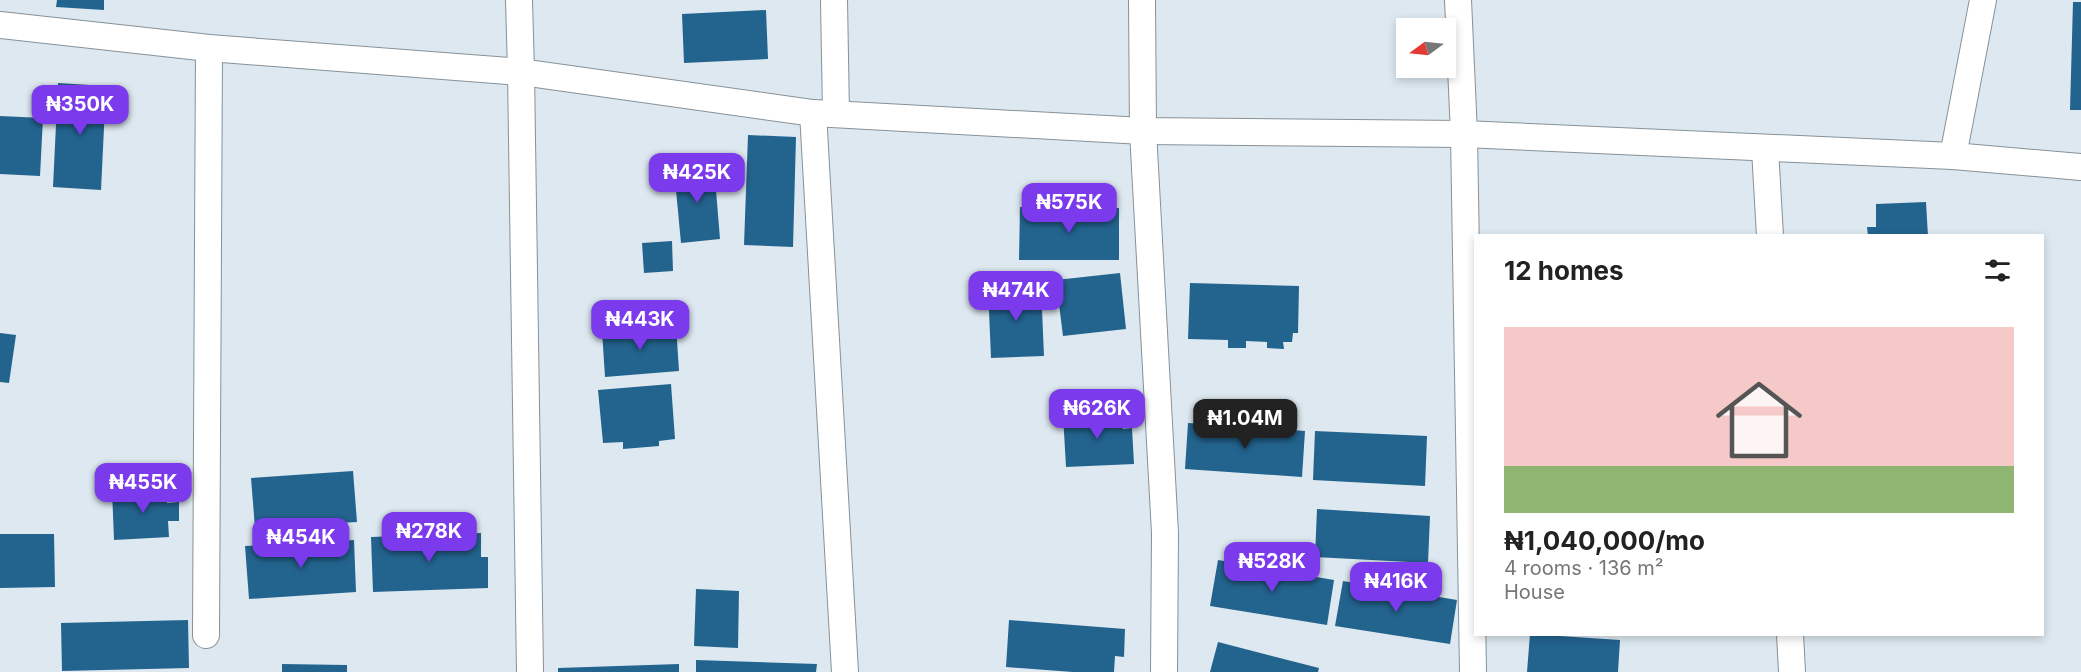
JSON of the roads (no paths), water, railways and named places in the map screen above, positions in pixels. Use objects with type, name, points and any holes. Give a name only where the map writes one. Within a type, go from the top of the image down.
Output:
[{"type":"street","points":[[519,0],[530,672]]},
{"type":"street","points":[[834,0],[825,114],[845,672]]},
{"type":"street","points":[[1142,0],[1143,131],[1165,533],[1164,672]]},
{"type":"street","points":[[1458,0],[1464,134],[1473,672]]},
{"type":"street","points":[[1953,156],[1983,0]]},
{"type":"street","points":[[0,25],[210,48],[521,72],[825,114],[1143,131],[1464,134],[1953,156],[2081,167]]},
{"type":"street","points":[[206,635],[210,48]]},
{"type":"street","points":[[1765,149],[1770,234]]},
{"type":"street","points":[[1790,636],[1792,672]]}]
